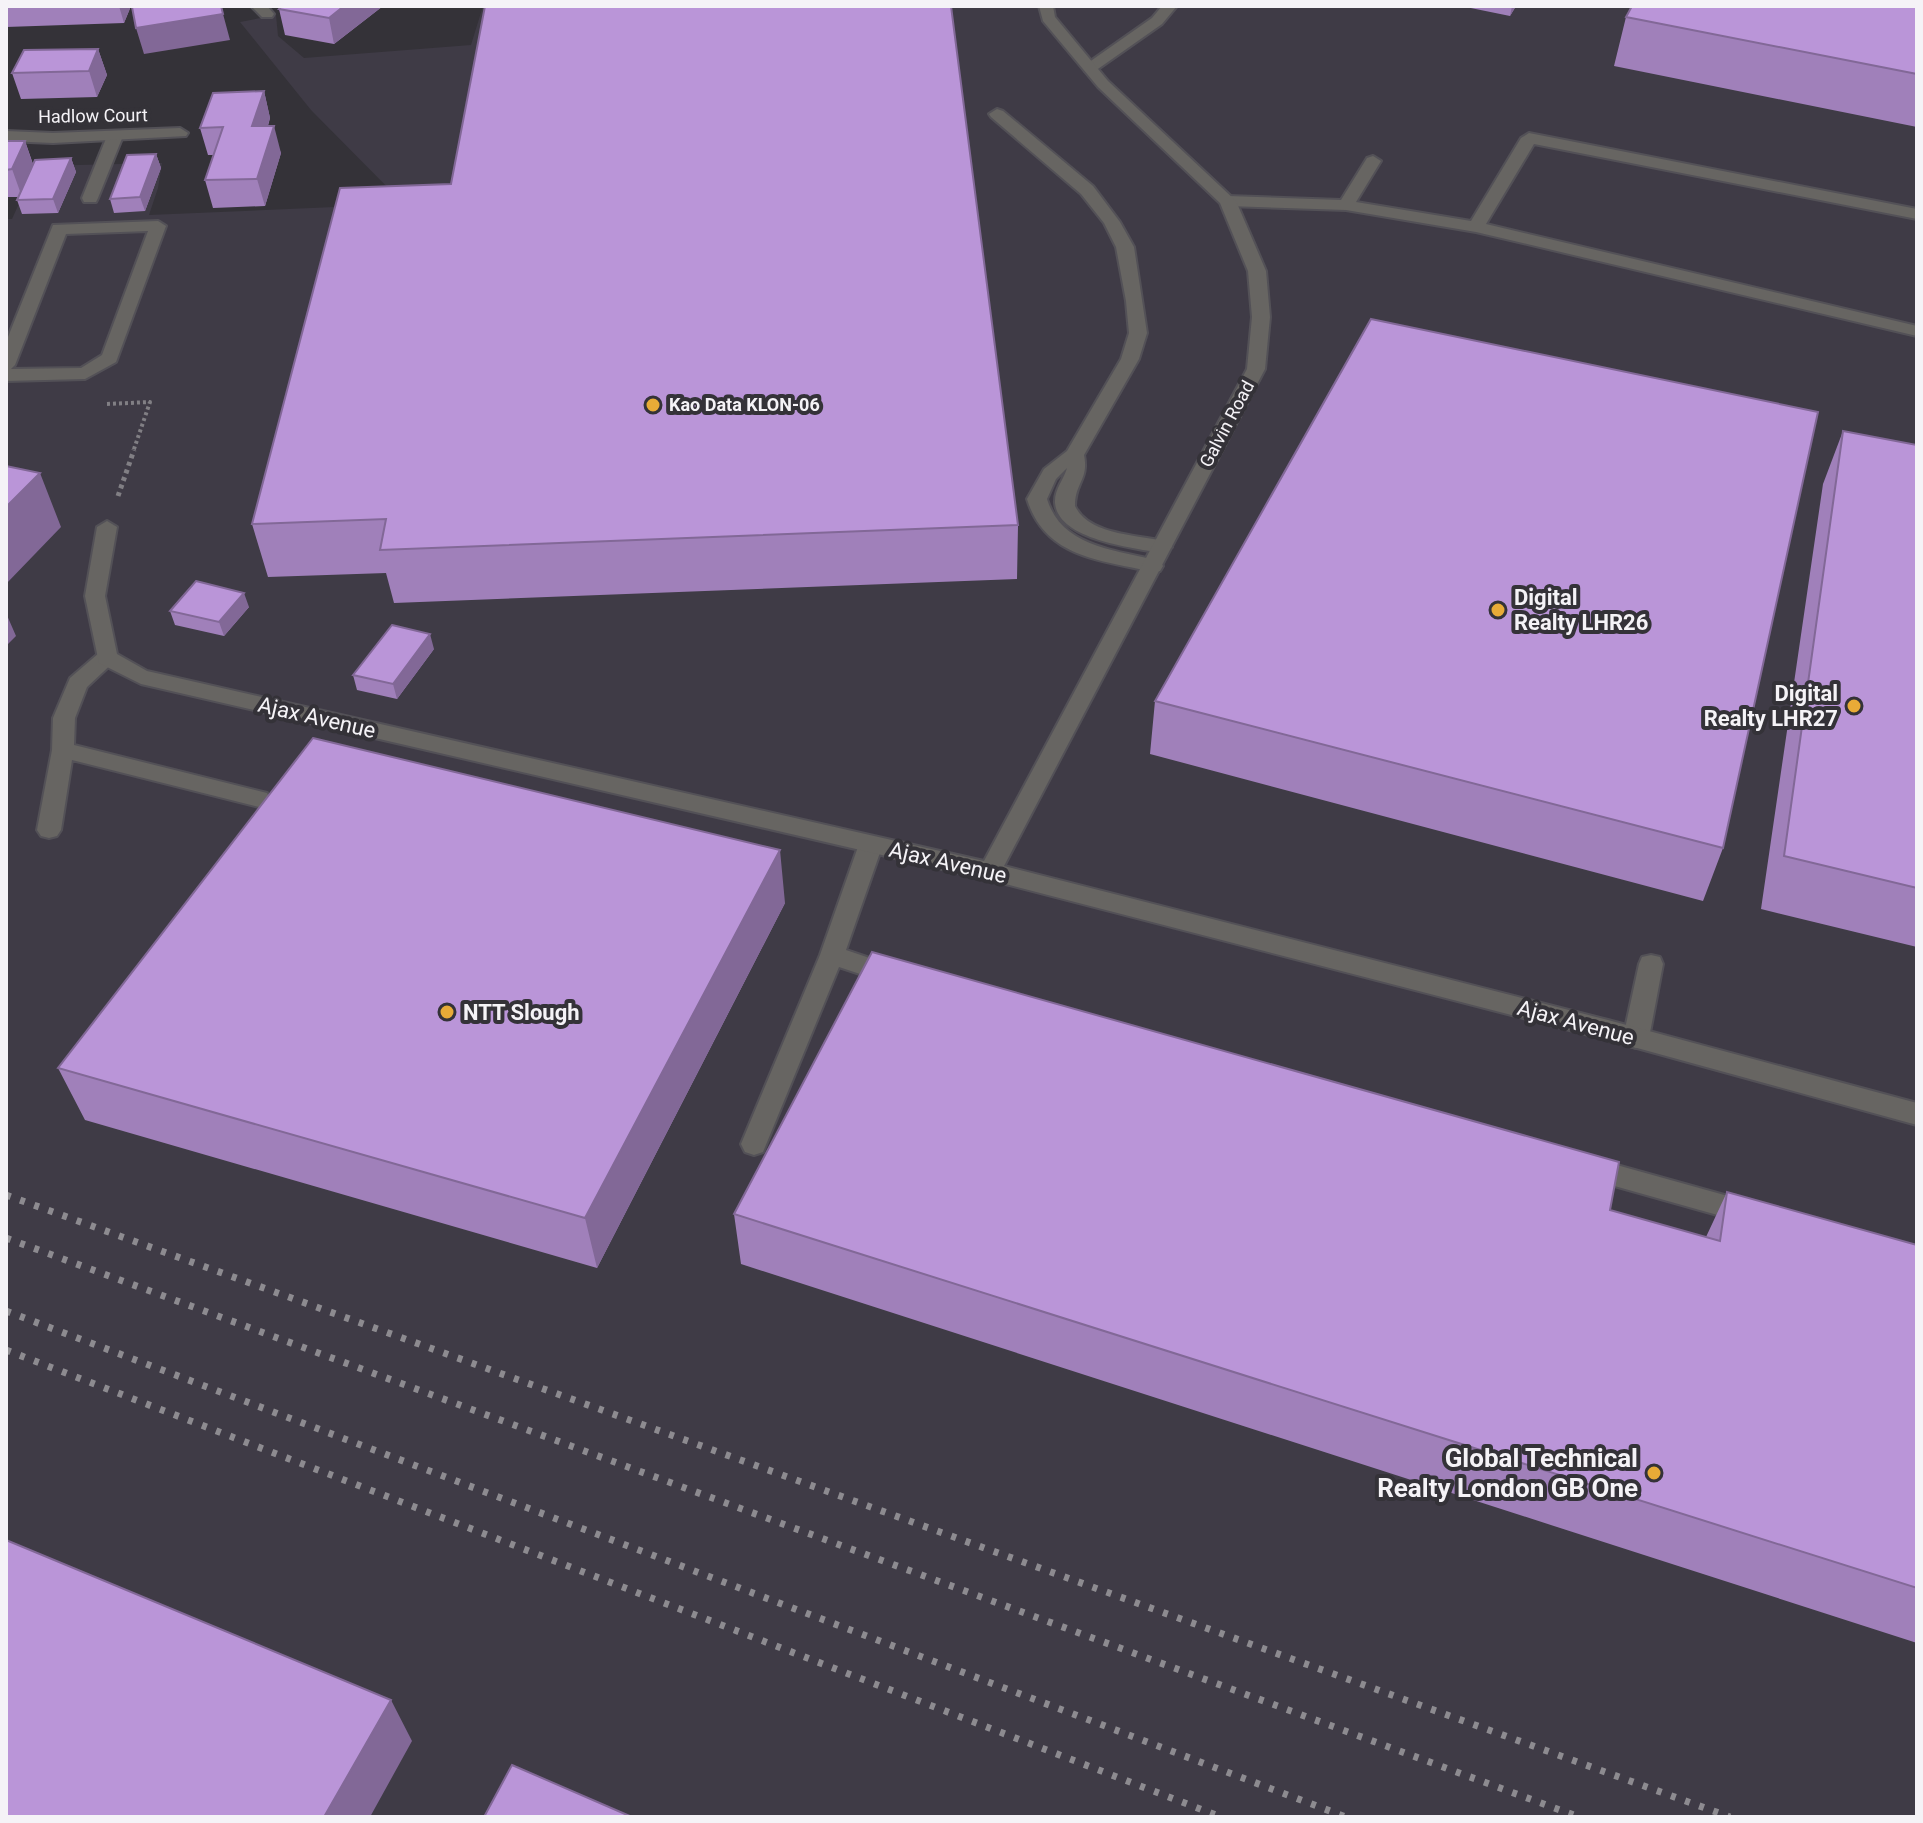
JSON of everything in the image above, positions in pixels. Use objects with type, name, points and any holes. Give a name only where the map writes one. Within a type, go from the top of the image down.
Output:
[{"type":"street","name":"Galvin Road","points":[[990,871],[1256,369],[1261,317],[1257,271],[1228,201],[1090,68],[1048,18],[1046,6]]},
{"type":"street","points":[[1090,68],[1157,21],[1170,6]]},
{"type":"street","points":[[997,114],[1087,190],[1112,222],[1125,247],[1138,333],[1130,359],[1074,455],[1077,470],[1067,488],[1065,504],[1069,515],[1097,532],[1158,556]]},
{"type":"street","name":"Hadlow Court","points":[[6,136],[53,138],[180,133]]},
{"type":"street","points":[[90,198],[115,136]]},
{"type":"street","points":[[1476,227],[1529,138],[1917,214]]},
{"type":"street","points":[[1346,205],[1373,161]]},
{"type":"street","points":[[1228,201],[1346,205],[1476,227],[1917,331]]},
{"type":"street","points":[[6,365],[59,229],[158,226],[110,358],[85,373],[6,375]]},
{"type":"street","points":[[49,830],[63,750],[64,718],[78,683],[107,658],[95,596],[107,527]]},
{"type":"street","name":"Ajax Avenue","points":[[107,658],[141,677],[990,871],[1917,1114]]},
{"type":"street","points":[[63,750],[259,799]]},
{"type":"street","points":[[754,1144],[832,955],[871,844]]},
{"type":"street","points":[[832,955],[919,983]]},
{"type":"street","points":[[1636,1038],[1651,964]]},
{"type":"street","points":[[1563,1162],[1779,1221]]},
{"type":"path","points":[[102,404],[150,402],[107,527]]},
{"type":"shaded area","points":[[483,6],[1917,6],[1917,1817],[6,1817],[6,219],[12,219],[36,166],[162,163],[149,215],[404,204],[311,110],[240,22],[276,15],[278,36],[304,58],[471,45]]},
{"type":"building","points":[[221,6],[223,14],[136,28],[132,7]]},
{"type":"building","points":[[282,6],[344,6],[329,18],[279,9]]},
{"type":"building","name":"Kao Data KLON-06","points":[[485,6],[951,6],[1018,525],[380,550],[386,519],[252,524],[340,188],[451,184]]},
{"type":"building","points":[[1632,6],[1917,6],[1917,74],[1626,17]]},
{"type":"building","points":[[98,49],[89,71],[12,73],[24,50]]},
{"type":"building","points":[[264,91],[252,126],[274,126],[257,179],[205,180],[223,127],[200,128],[213,93]]},
{"type":"building","points":[[6,141],[25,141],[12,169],[6,170]]},
{"type":"building","points":[[156,154],[140,197],[110,199],[127,155]]},
{"type":"building","points":[[71,158],[53,199],[17,200],[35,160]]},
{"type":"building","name":"Digital Realty LHR26","points":[[1371,319],[1818,412],[1723,848],[1155,701]]},
{"type":"building","name":"Digital Realty LHR27","points":[[1843,431],[1917,445],[1917,888],[1784,856]]},
{"type":"building","points":[[6,466],[40,473],[6,507]]},
{"type":"building","points":[[196,581],[244,593],[219,622],[170,611]]},
{"type":"building","points":[[392,625],[430,634],[393,684],[353,675]]},
{"type":"building","name":"NTT Slough","points":[[313,738],[780,850],[585,1218],[58,1068]]},
{"type":"building","name":"Global Technical Realty London GB One","points":[[872,952],[1619,1162],[1610,1210],[1720,1241],[1727,1192],[1917,1245],[1917,1588],[734,1214]]},
{"type":"building","points":[[6,1540],[391,1700],[324,1817],[6,1817]]},
{"type":"building","points":[[512,1765],[632,1817],[484,1817]]},
{"type":"railway","points":[[6,1195],[1730,1817]]},
{"type":"railway","points":[[6,1238],[1579,1817]]},
{"type":"railway","points":[[6,1311],[1346,1817]]},
{"type":"railway","points":[[6,1350],[1221,1817]]},
{"type":"place","name":"Kao Data KLON-06","points":[[653,405]]},
{"type":"place","name":"Digital Realty LHR26","points":[[1498,610]]},
{"type":"place","name":"Digital Realty LHR27","points":[[1854,706]]},
{"type":"place","name":"NTT Slough","points":[[447,1012]]},
{"type":"place","name":"Global Technical Realty London GB One","points":[[1654,1473]]}]
